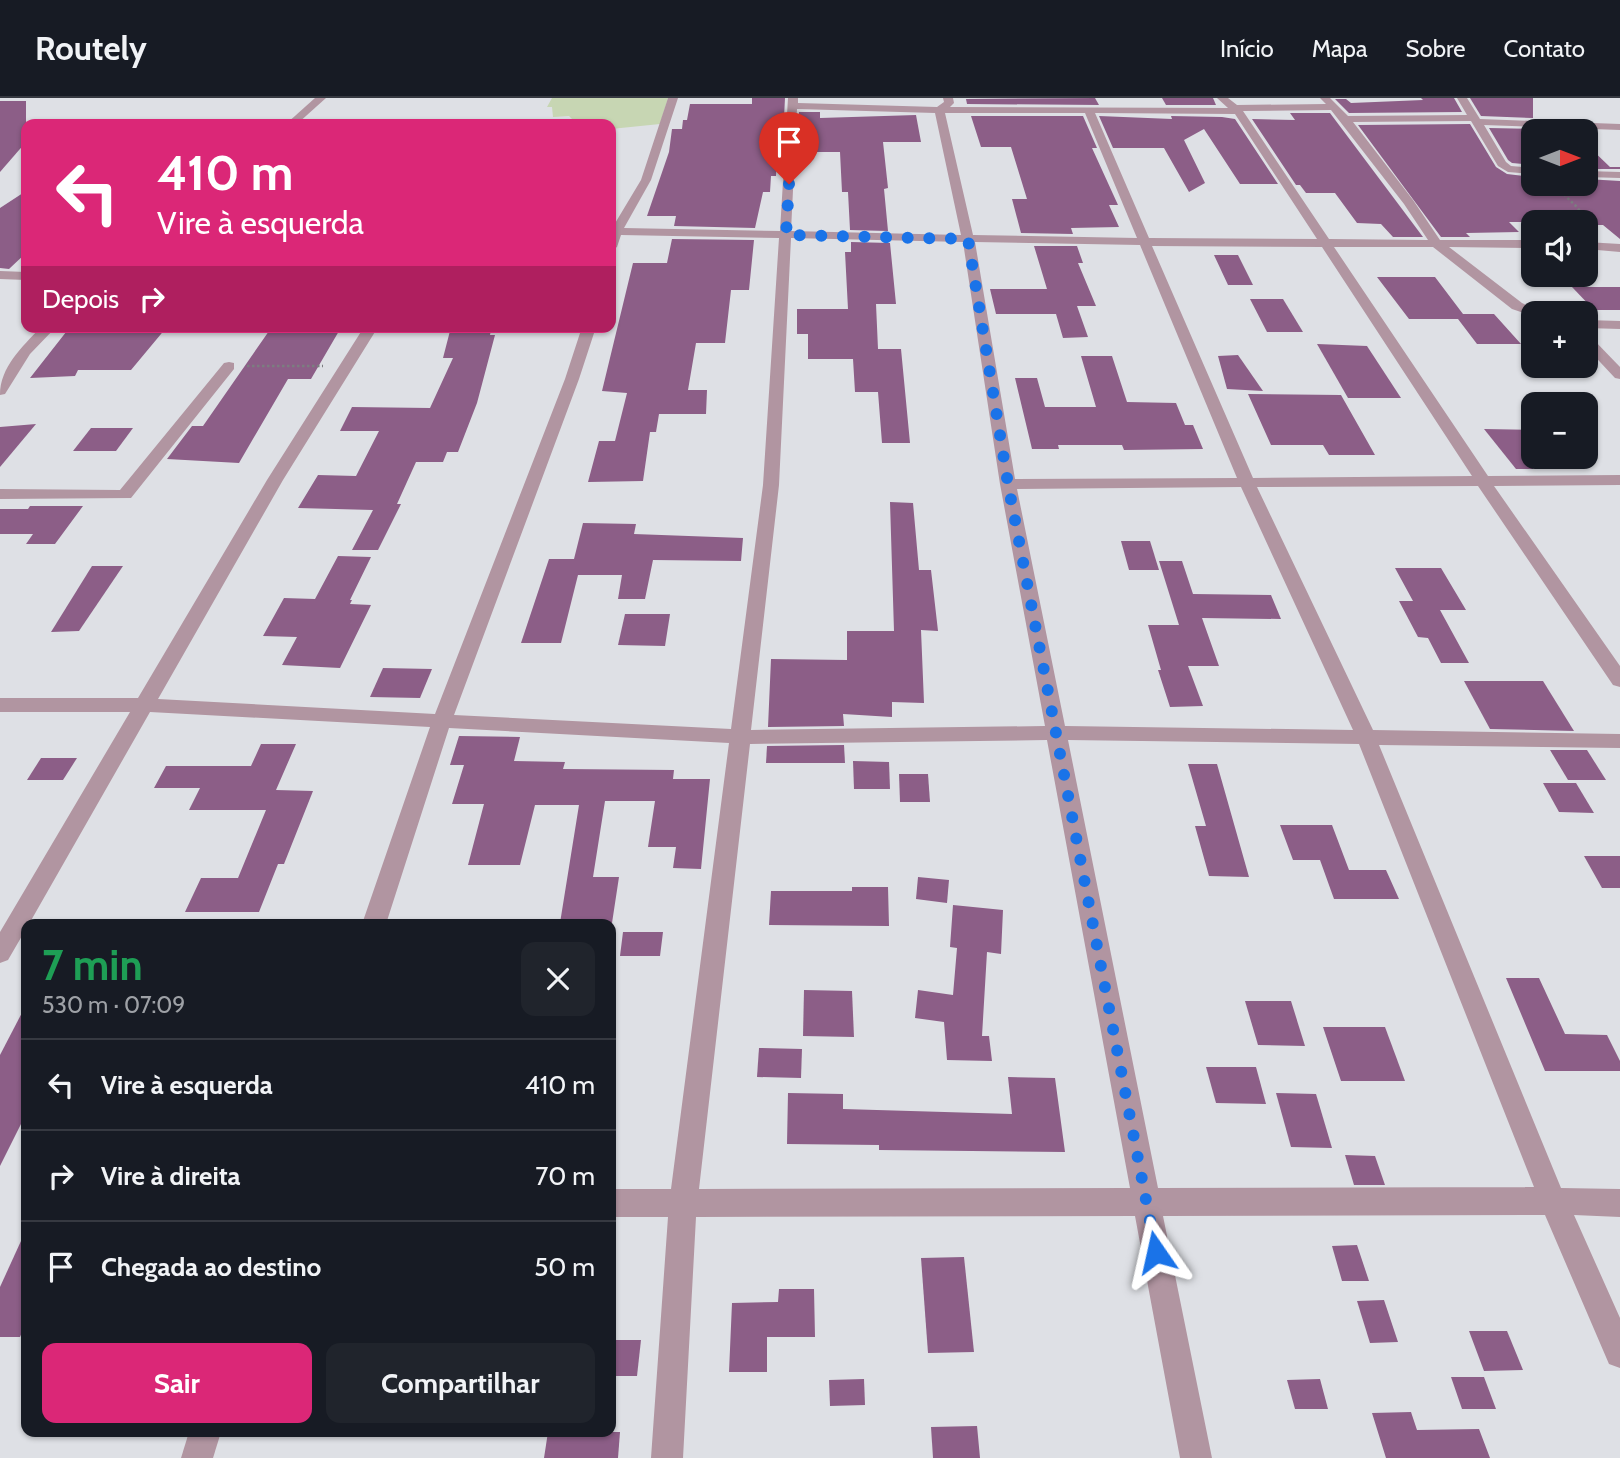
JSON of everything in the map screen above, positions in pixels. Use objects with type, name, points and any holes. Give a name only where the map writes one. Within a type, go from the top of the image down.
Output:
[{"type":"street","points":[[297,119],[321,98]]},
{"type":"street","points":[[673,98],[646,180],[616,231],[1146,242],[1521,244]]},
{"type":"street","points":[[1462,98],[1508,169],[1521,170]]},
{"type":"street","points":[[667,1458],[683,1204],[771,485],[793,102],[944,104],[1090,111],[1329,102],[1437,244],[1521,307]]},
{"type":"street","points":[[944,104],[1008,484],[1196,1458]]},
{"type":"street","points":[[1231,106],[1620,680]]},
{"type":"street","points":[[1090,111],[1246,481],[1365,735],[1553,1200],[1620,1353]]},
{"type":"street","points":[[1344,119],[1475,120],[1620,127]]},
{"type":"street","points":[[1598,174],[1620,175]]},
{"type":"street","points":[[1598,247],[1620,248]]},
{"type":"street","points":[[0,275],[21,276]]},
{"type":"street","points":[[1598,325],[1620,326]]},
{"type":"street","points":[[0,391],[24,352],[43,333]]},
{"type":"street","points":[[0,953],[144,705],[367,333]]},
{"type":"street","points":[[376,919],[441,723],[587,333]]},
{"type":"street","points":[[1598,352],[1620,375]]},
{"type":"street","points":[[0,494],[125,495],[229,366]]},
{"type":"street","points":[[1008,484],[1620,480]]},
{"type":"street","points":[[0,705],[144,705],[441,723],[742,737],[1056,733],[1365,735],[1620,741]]},
{"type":"street","points":[[616,1203],[1146,1200],[1553,1200],[1620,1203]]},
{"type":"street","points":[[197,1458],[203,1437]]},
{"type":"path","points":[[1566,196],[1579,210]]},
{"type":"path","points":[[229,366],[345,367]]},
{"type":"green space","points":[[552,98],[668,98],[660,124],[616,128],[616,119],[553,117],[552,107],[547,107]]},
{"type":"building","points":[[752,98],[785,98],[782,157],[777,157],[776,176],[771,176],[770,192],[763,192],[755,228],[674,226],[676,216],[647,216],[669,152],[672,129],[682,129],[690,104],[752,104]]},
{"type":"building","points":[[1095,98],[1099,105],[967,104],[966,99]]},
{"type":"building","points":[[1162,98],[1213,98],[1216,105],[1166,105]]},
{"type":"building","points":[[1421,98],[1454,98],[1462,112],[1349,113],[1335,99],[1346,99],[1351,103],[1423,100]]},
{"type":"building","points":[[1470,98],[1533,98],[1533,118],[1481,116]]},
{"type":"building","points":[[0,101],[26,101],[26,119],[21,119],[21,148],[0,172]]},
{"type":"building","points":[[799,112],[820,112],[820,118],[916,115],[921,142],[883,142],[888,188],[884,189],[888,231],[850,230],[848,192],[842,192],[840,152],[798,152]]},
{"type":"building","points":[[1290,113],[1330,113],[1423,237],[1393,237],[1381,224],[1357,223],[1335,193],[1306,193],[1300,185],[1296,185],[1252,119],[1295,120]]},
{"type":"building","points":[[971,116],[1083,116],[1097,148],[1092,148],[1118,205],[1109,205],[1119,227],[1071,228],[1073,234],[1021,233],[1012,199],[1027,199],[1011,147],[981,147]]},
{"type":"building","points":[[1099,116],[1235,119],[1278,184],[1240,184],[1204,129],[1184,140],[1205,183],[1189,192],[1164,148],[1113,148]]},
{"type":"building","points":[[1470,124],[1496,167],[1507,174],[1521,176],[1521,196],[1598,196],[1598,180],[1620,181],[1620,239],[1603,225],[1598,225],[1598,210],[1521,210],[1521,222],[1509,222],[1519,232],[1466,233],[1470,237],[1441,237],[1358,125]]},
{"type":"building","points":[[1489,128],[1521,129],[1521,164],[1508,160]]},
{"type":"building","points":[[1598,156],[1610,167],[1620,169],[1598,169]]},
{"type":"building","points":[[21,194],[21,258],[9,269],[0,268],[0,208]]},
{"type":"building","points":[[672,239],[754,240],[749,290],[731,290],[725,343],[696,343],[688,390],[707,390],[706,414],[659,414],[656,432],[650,432],[643,481],[588,482],[599,441],[615,441],[627,393],[602,391],[633,263],[667,263]]},
{"type":"building","points":[[851,242],[890,243],[896,304],[876,304],[878,349],[901,349],[910,443],[882,443],[878,392],[855,392],[853,359],[808,359],[808,334],[797,334],[797,309],[848,309],[845,252],[851,252]]},
{"type":"building","points":[[1034,246],[1077,246],[1083,263],[1078,263],[1096,306],[1077,306],[1088,337],[1063,338],[1056,314],[996,314],[990,289],[1047,289]]},
{"type":"building","points":[[1214,255],[1238,255],[1253,285],[1228,285]]},
{"type":"building","points":[[1377,277],[1435,277],[1463,314],[1494,314],[1521,344],[1477,344],[1458,319],[1409,319]]},
{"type":"building","points":[[1572,287],[1620,287],[1620,310],[1598,310],[1598,301],[1585,301]]},
{"type":"building","points":[[1250,299],[1283,299],[1303,332],[1267,332]]},
{"type":"building","points":[[65,333],[162,333],[131,370],[78,370],[75,376],[30,378]]},
{"type":"building","points":[[268,333],[338,333],[311,379],[288,379],[239,463],[167,459],[192,426],[203,426]]},
{"type":"building","points":[[449,333],[495,335],[477,403],[458,452],[447,452],[443,462],[416,462],[397,504],[401,504],[378,550],[352,550],[373,510],[298,508],[318,475],[356,476],[379,431],[340,431],[352,407],[430,408],[453,358],[443,358]]},
{"type":"building","points":[[1317,344],[1367,346],[1401,398],[1348,398]]},
{"type":"building","points":[[1238,355],[1263,391],[1227,389],[1218,356]]},
{"type":"building","points":[[1081,356],[1112,356],[1127,402],[1176,403],[1185,425],[1193,425],[1203,449],[1124,450],[1122,445],[1058,445],[1059,449],[1032,449],[1015,378],[1037,378],[1045,407],[1096,407]]},
{"type":"building","points":[[1248,394],[1341,395],[1375,455],[1329,455],[1323,445],[1271,445]]},
{"type":"building","points":[[36,424],[0,467],[0,427]]},
{"type":"building","points":[[91,428],[133,428],[116,451],[73,451]]},
{"type":"building","points":[[1484,429],[1521,430],[1521,469],[1516,469]]},
{"type":"building","points":[[890,502],[913,503],[919,570],[931,570],[938,631],[921,630],[924,703],[892,702],[892,717],[843,714],[844,726],[768,727],[771,659],[847,660],[847,631],[894,631]]},
{"type":"building","points":[[30,506],[83,506],[55,544],[26,544],[33,534],[0,534],[0,509],[28,509]]},
{"type":"building","points":[[583,523],[636,524],[634,534],[743,538],[741,561],[653,560],[645,599],[618,599],[622,575],[578,575],[561,643],[521,643],[549,559],[574,559]]},
{"type":"building","points":[[1121,541],[1150,541],[1159,570],[1129,570]]},
{"type":"building","points":[[338,556],[371,557],[350,604],[371,605],[340,668],[282,665],[297,637],[263,636],[284,598],[315,599]]},
{"type":"building","points":[[1159,561],[1182,561],[1193,594],[1271,595],[1281,619],[1202,618],[1219,666],[1188,666],[1203,706],[1170,707],[1158,670],[1161,670],[1148,625],[1179,625]]},
{"type":"building","points":[[92,566],[123,566],[79,631],[51,632]]},
{"type":"building","points":[[1395,568],[1441,568],[1466,610],[1440,610],[1469,663],[1441,663],[1428,638],[1418,637],[1399,601],[1413,601]]},
{"type":"building","points":[[625,614],[670,614],[665,646],[618,645]]},
{"type":"building","points":[[383,668],[432,669],[420,698],[370,697]]},
{"type":"building","points":[[1464,681],[1543,681],[1574,731],[1490,729]]},
{"type":"building","points":[[459,736],[520,737],[514,761],[565,762],[563,769],[674,770],[673,779],[710,779],[701,869],[673,868],[676,847],[648,847],[655,801],[605,801],[593,877],[619,877],[613,919],[561,919],[579,805],[535,805],[520,865],[468,865],[484,804],[452,804],[464,765],[450,765]]},
{"type":"building","points":[[261,744],[296,744],[276,790],[313,791],[284,864],[278,864],[259,912],[185,912],[201,878],[238,878],[266,810],[189,810],[200,788],[154,788],[166,766],[251,766]]},
{"type":"building","points":[[844,745],[845,763],[766,763],[767,746]]},
{"type":"building","points":[[1550,750],[1587,750],[1606,780],[1568,780]]},
{"type":"building","points":[[41,758],[77,758],[63,780],[27,780]]},
{"type":"building","points":[[853,761],[889,762],[890,789],[854,789]]},
{"type":"building","points":[[1188,764],[1217,764],[1249,877],[1209,876],[1195,826],[1206,826]]},
{"type":"building","points":[[899,774],[928,774],[930,802],[900,802]]},
{"type":"building","points":[[1543,783],[1576,783],[1594,813],[1559,812]]},
{"type":"building","points":[[1280,825],[1332,825],[1349,870],[1386,870],[1399,899],[1334,899],[1320,860],[1293,860]]},
{"type":"building","points":[[1584,856],[1620,856],[1620,888],[1602,888]]},
{"type":"building","points":[[918,877],[949,880],[947,903],[916,899]]},
{"type":"building","points":[[852,887],[888,887],[889,926],[769,925],[771,891],[852,891]]},
{"type":"building","points":[[953,905],[1003,910],[1001,954],[987,952],[982,1036],[989,1036],[992,1061],[947,1060],[944,1022],[915,1018],[918,990],[953,995],[957,948],[950,947]]},
{"type":"building","points":[[623,932],[663,932],[660,956],[620,956]]},
{"type":"building","points":[[1506,978],[1539,978],[1565,1034],[1607,1035],[1620,1061],[1620,1071],[1545,1071]]},
{"type":"building","points":[[804,990],[852,991],[854,1037],[803,1036]]},
{"type":"building","points":[[1245,1001],[1291,1001],[1305,1046],[1258,1045]]},
{"type":"building","points":[[21,1015],[21,1124],[0,1166],[0,1055]]},
{"type":"building","points":[[1323,1027],[1385,1027],[1405,1081],[1341,1081]]},
{"type":"building","points":[[759,1048],[802,1049],[801,1078],[757,1077]]},
{"type":"building","points":[[1206,1067],[1256,1067],[1266,1104],[1216,1103]]},
{"type":"building","points":[[1008,1077],[1055,1078],[1065,1152],[879,1150],[879,1145],[787,1144],[788,1093],[843,1094],[843,1109],[1012,1114]]},
{"type":"building","points":[[1276,1093],[1316,1094],[1332,1148],[1291,1147]]},
{"type":"building","points":[[1345,1155],[1375,1156],[1385,1185],[1354,1185]]},
{"type":"building","points":[[21,1241],[20,1337],[0,1337],[0,1287]]},
{"type":"building","points":[[1357,1245],[1369,1281],[1342,1281],[1332,1246]]},
{"type":"building","points":[[964,1257],[974,1352],[928,1353],[921,1258]]},
{"type":"building","points":[[779,1289],[814,1289],[815,1337],[767,1337],[767,1372],[729,1372],[732,1303],[778,1302]]},
{"type":"building","points":[[1384,1300],[1398,1342],[1370,1343],[1357,1301]]},
{"type":"building","points":[[1469,1331],[1507,1331],[1523,1370],[1484,1371]]},
{"type":"building","points":[[616,1340],[641,1340],[637,1376],[616,1376]]},
{"type":"building","points":[[1451,1377],[1484,1377],[1496,1409],[1462,1409]]},
{"type":"building","points":[[864,1379],[865,1405],[830,1406],[829,1380]]},
{"type":"building","points":[[1320,1379],[1328,1409],[1295,1409],[1287,1380]]},
{"type":"building","points":[[1411,1412],[1417,1430],[1479,1429],[1490,1458],[1386,1458],[1372,1413]]},
{"type":"building","points":[[977,1426],[980,1458],[933,1458],[931,1427]]},
{"type":"building","points":[[616,1432],[620,1432],[618,1458],[544,1458],[547,1437],[616,1437]]},
{"type":"route","points":[[789,184],[786,235],[968,239],[1008,484],[1156,1252]]}]
